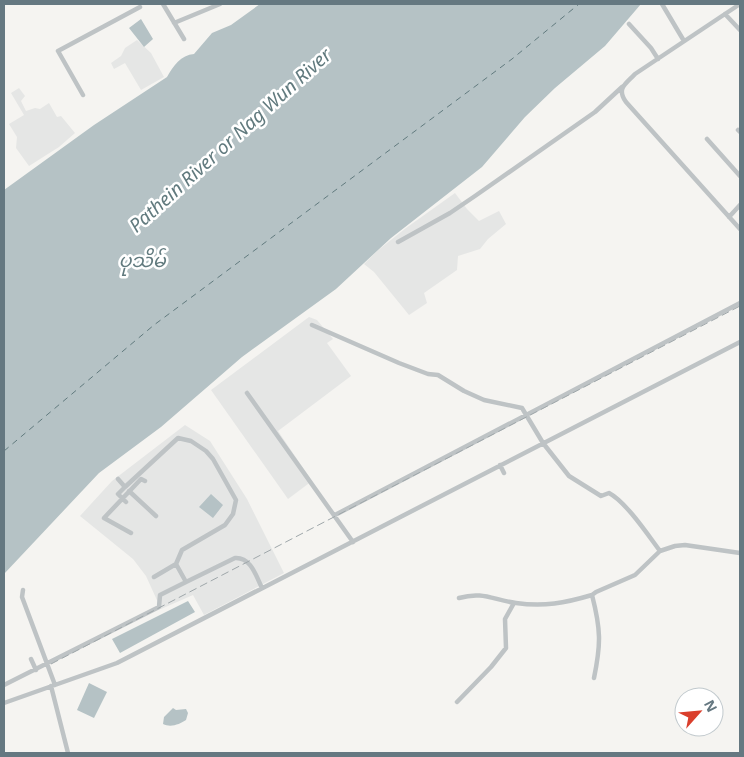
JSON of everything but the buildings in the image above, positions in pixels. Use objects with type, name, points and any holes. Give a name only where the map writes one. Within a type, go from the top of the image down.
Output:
[{"type":"street","points":[[163,4],[184,40]]},
{"type":"street","points":[[174,23],[220,4]]},
{"type":"street","points":[[662,4],[684,41]]},
{"type":"street","points":[[398,242],[450,213],[595,112],[635,74],[737,5]]},
{"type":"street","points":[[83,95],[58,51],[140,7]]},
{"type":"street","points":[[725,14],[740,30]]},
{"type":"street","points":[[630,24],[652,48],[658,59]]},
{"type":"street","points":[[622,87],[622,96],[626,102],[740,229]]},
{"type":"street","points":[[707,138],[740,176]]},
{"type":"street","points":[[729,217],[740,205]]},
{"type":"street","points":[[335,515],[740,304]]},
{"type":"street","points":[[312,325],[399,363],[428,374],[438,375],[464,391],[484,400],[522,408],[543,443],[568,476],[601,496],[609,493],[612,494],[660,551]]},
{"type":"street","points":[[4,703],[117,663],[740,342]]},
{"type":"street","points":[[248,393],[353,542]]},
{"type":"street","points":[[124,501],[118,494],[178,438],[191,441],[213,459],[236,500],[234,514],[226,525],[182,550],[176,564],[154,577]]},
{"type":"street","points":[[500,465],[504,473]]},
{"type":"street","points":[[118,478],[125,487]]},
{"type":"street","points":[[131,533],[104,518],[124,501],[129,491],[141,479],[145,481]]},
{"type":"street","points":[[129,491],[156,516]]},
{"type":"street","points":[[109,528],[112,523]]},
{"type":"street","points":[[459,598],[478,594],[514,603],[563,604],[592,595],[635,574],[660,551],[675,546],[685,545],[740,553]]},
{"type":"street","points":[[4,685],[159,607],[160,595],[235,558],[241,557],[248,561],[262,588]]},
{"type":"street","points":[[176,564],[186,582]]},
{"type":"street","points":[[22,590],[22,597],[40,651],[48,664],[68,753]]},
{"type":"street","points":[[592,595],[598,619],[600,639],[594,678]]},
{"type":"street","points":[[457,702],[491,667],[506,648],[506,619],[514,603]]},
{"type":"street","points":[[31,659],[36,670]]},
{"type":"shaded area","points":[[137,40],[151,53],[164,77],[141,90],[125,63],[114,69],[111,63],[121,56],[125,48]]},
{"type":"shaded area","points":[[19,88],[25,96],[21,101],[26,111],[35,108],[40,109],[49,103],[57,117],[61,116],[75,133],[59,147],[29,166],[16,148],[17,137],[9,124],[24,115],[11,93]]},
{"type":"shaded area","points":[[455,193],[479,221],[499,211],[506,224],[488,239],[480,249],[458,256],[457,270],[424,293],[427,303],[409,315],[374,272],[364,264],[406,228]]},
{"type":"shaded area","points":[[309,317],[317,320],[333,339],[327,343],[351,376],[278,431],[312,481],[288,499],[211,390]]},
{"type":"shaded area","points":[[185,425],[210,441],[247,499],[284,573],[204,615],[193,595],[161,609],[146,576],[133,559],[80,516],[112,481]]},
{"type":"water","name":"ပုသိမ်","points":[[260,4],[641,4],[605,46],[555,88],[525,117],[482,167],[391,238],[336,289],[242,357],[161,427],[99,473],[4,574],[4,190],[94,125],[167,77],[178,62],[185,56],[194,54],[212,33],[231,25]]},
{"type":"water","points":[[141,19],[153,39],[144,47],[129,28]]},
{"type":"water","points":[[211,494],[223,505],[213,518],[199,507]]},
{"type":"water","points":[[188,601],[195,612],[120,653],[112,639]]},
{"type":"water","points":[[89,683],[107,692],[94,718],[77,710]]},
{"type":"water","points":[[173,708],[176,710],[186,709],[188,713],[186,720],[172,726],[163,724],[164,717]]},
{"type":"ferry route","points":[[4,451],[154,325],[512,59],[579,4]]},
{"type":"railway","points":[[51,664],[740,306]]},
{"type":"water label","name":"Pathein River or Nag Wun River","points":[[230,140]]}]
